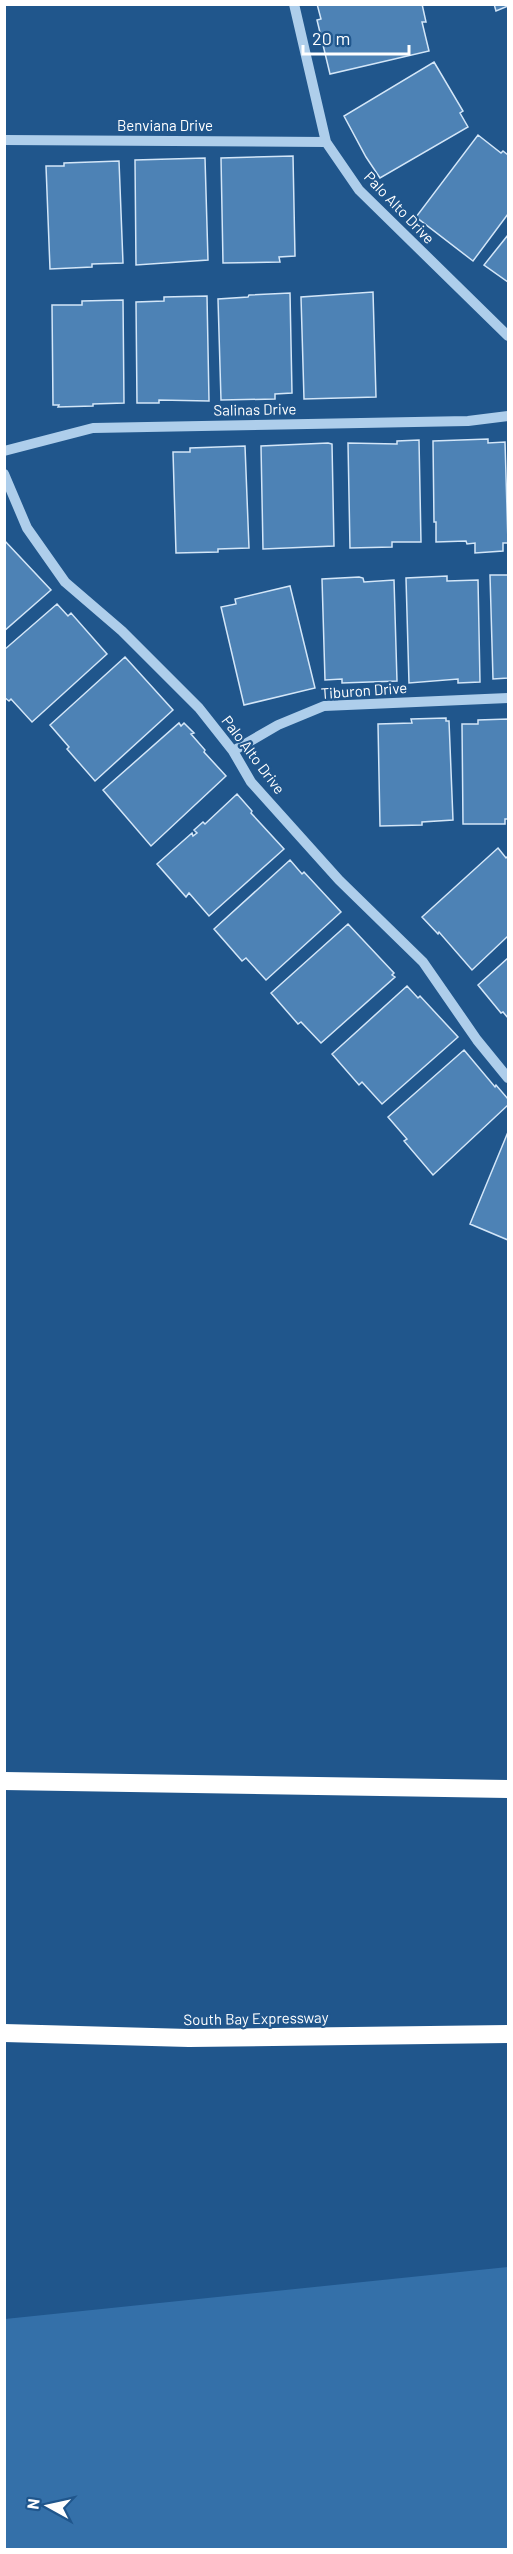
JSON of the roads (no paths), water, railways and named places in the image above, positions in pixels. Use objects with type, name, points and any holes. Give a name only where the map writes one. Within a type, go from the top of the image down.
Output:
[{"type":"highway","points":[[4,1782],[508,1789]]},
{"type":"highway","name":"South Bay Expressway","points":[[4,2033],[189,2038],[508,2034]]},
{"type":"street","name":"Palo Alto Drive","points":[[294,4],[326,142],[358,190],[508,336]]},
{"type":"street","name":"Benviana Drive","points":[[4,140],[326,142]]},
{"type":"street","name":"Salinas Drive","points":[[4,451],[93,428],[468,421],[508,416]]},
{"type":"street","name":"Palo Alto Drive","points":[[4,474],[27,528],[65,582],[122,631],[199,708],[232,751],[251,782],[339,880],[423,962],[477,1040],[508,1078]]},
{"type":"street","name":"Tiburon Drive","points":[[232,751],[278,725],[324,706],[508,698]]}]
